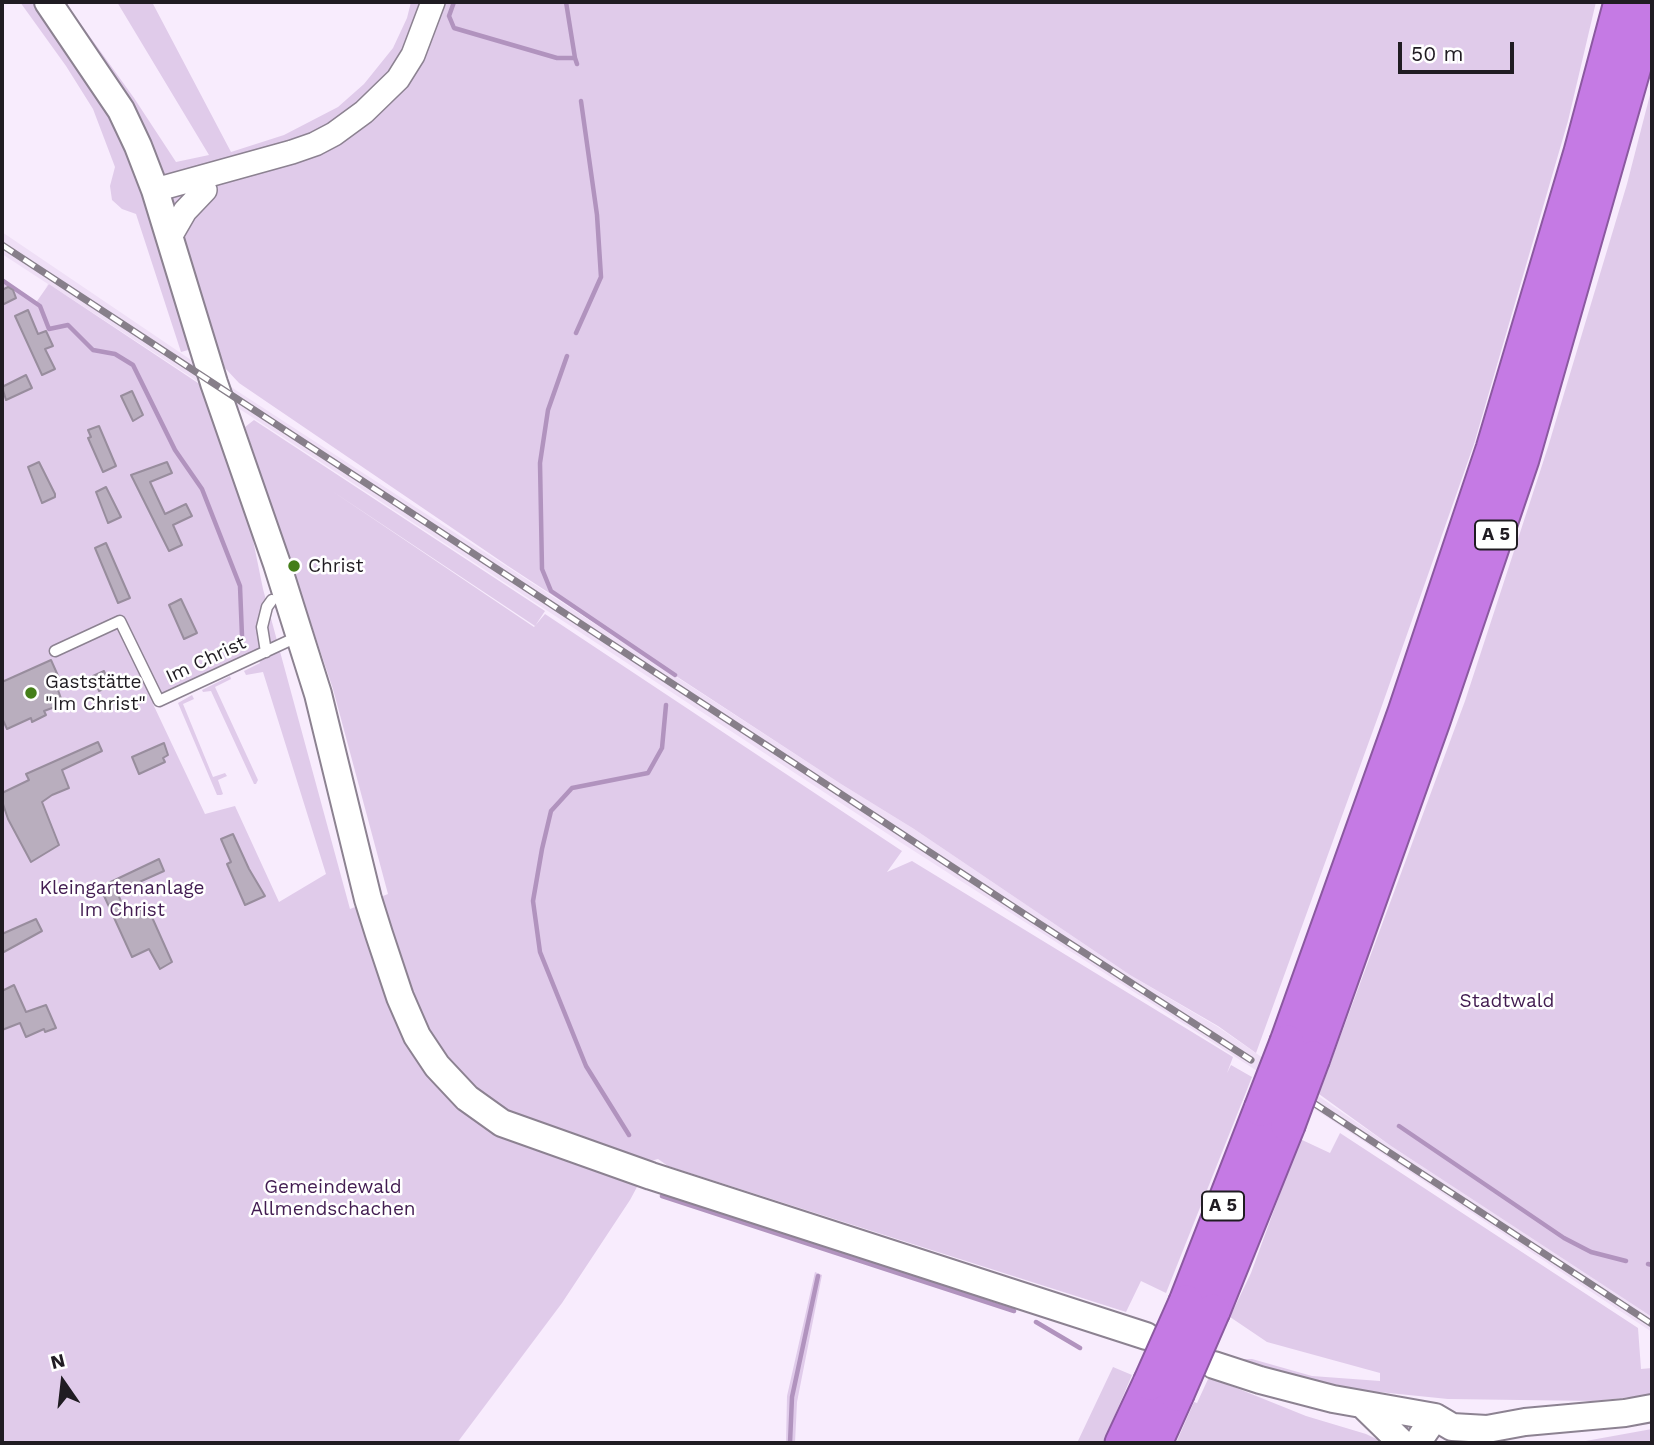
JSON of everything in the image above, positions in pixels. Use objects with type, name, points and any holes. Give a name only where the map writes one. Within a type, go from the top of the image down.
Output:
[{"type":"highway","name":"A 5","points":[[1300,1050],[1405,712],[1493,449],[1581,152],[1621,2]]},
{"type":"highway","name":"A 5","points":[[1155,1443],[1164,1388],[1433,721],[1522,458],[1652,4]]},
{"type":"highway","name":"A 5","points":[[1122,1443],[1164,1388]]},
{"type":"main road","points":[[48,2],[121,110],[157,197],[214,383],[300,636],[334,752],[368,899],[400,997],[418,1036],[438,1066],[467,1098],[502,1123],[651,1175],[1146,1336]]},
{"type":"main road","points":[[1213,1365],[1283,1387],[1365,1407],[1434,1417],[1452,1427],[1488,1429],[1525,1422],[1652,1408]]},
{"type":"main road","points":[[1365,1407],[1402,1443]]},
{"type":"main road","points":[[1421,1443],[1421,1437],[1434,1417]]},
{"type":"main road","points":[[1434,1417],[1442,1443]]},
{"type":"street","points":[[157,197],[196,177],[237,169],[315,144],[334,134],[364,112],[398,79],[412,55],[433,2]]},
{"type":"street","points":[[170,237],[185,211],[205,190],[237,169]]},
{"type":"street","points":[[157,197],[205,190]]},
{"type":"lane","points":[[266,652],[262,627],[267,607],[272,600]]},
{"type":"lane","name":"Im Christ","points":[[55,651],[120,621],[159,701],[300,636]]},
{"type":"shaded area","points":[[2,232],[228,385],[914,829],[1130,975],[1218,1027],[1391,1146],[1652,1317],[1652,1332],[1251,1067],[900,842],[49,284],[45,289],[48,284],[2,254]]},
{"type":"green space","points":[[20,2],[65,2],[176,162],[209,155],[117,2],[152,2],[231,152],[284,135],[338,107],[364,84],[393,48],[407,18],[411,2],[1596,2],[1568,121],[1474,444],[1256,1053],[1218,1026],[1130,975],[914,829],[508,566],[239,383],[225,368],[216,342],[181,352],[136,214],[122,209],[112,200],[110,186],[115,167],[93,109]]},
{"type":"green space","name":"Stadtwald","points":[[1652,87],[1652,1317],[1391,1146],[1319,1094],[1465,701],[1548,447],[1627,184]]},
{"type":"green space","points":[[2,282],[35,304],[49,284],[207,389],[260,538],[253,540],[263,589],[350,909],[388,894],[333,689],[245,427],[254,420],[545,611],[536,625],[545,614],[902,851],[887,872],[912,861],[1233,1057],[1227,1073],[1231,1065],[1252,1077],[1166,1293],[1141,1281],[1126,1312],[668,1166],[658,1159],[651,1161],[630,1200],[562,1303],[457,1443],[2,1443]],"holes":[[[332,491],[535,626],[534,627]],[[258,655],[260,663],[244,671],[246,675],[263,672],[326,874],[279,902],[235,806],[205,814],[153,704]]]},
{"type":"green space","points":[[230,676],[231,679],[215,687],[258,780],[256,784],[211,691],[202,690]]},
{"type":"green space","points":[[192,695],[194,699],[183,704],[213,777],[225,773],[227,776],[218,780],[223,794],[221,795],[217,795],[178,703]]},
{"type":"green space","points":[[1340,1133],[1638,1328],[1641,1369],[1652,1368],[1652,1395],[1593,1401],[1448,1399],[1379,1392],[1378,1397],[1238,1363],[1240,1359],[1252,1359],[1312,1376],[1380,1381],[1380,1373],[1267,1342],[1230,1317],[1251,1273],[1300,1139],[1330,1153]]},
{"type":"green space","points":[[815,1272],[822,1275],[797,1402],[795,1443],[786,1443],[787,1396]]},
{"type":"green space","points":[[1113,1367],[1132,1375],[1103,1443],[1077,1443]]},
{"type":"green space","points":[[1209,1377],[1306,1416],[1366,1434],[1385,1443],[1176,1443],[1194,1402],[1197,1403]]},
{"type":"green space","points":[[1652,1429],[1652,1443],[1559,1443],[1580,1442]]},
{"type":"building","points":[[8,287],[13,290],[16,298],[2,305],[2,290]]},
{"type":"building","points":[[28,310],[38,334],[46,331],[53,346],[45,349],[55,369],[42,375],[15,316]]},
{"type":"building","points":[[26,375],[32,388],[6,400],[2,387]]},
{"type":"building","points":[[132,391],[143,415],[133,421],[121,396]]},
{"type":"building","points":[[99,426],[116,466],[103,472],[88,438],[91,437],[88,430]]},
{"type":"building","points":[[39,462],[55,494],[55,497],[42,503],[28,467]]},
{"type":"building","points":[[167,462],[172,473],[150,482],[165,514],[186,504],[192,516],[173,525],[182,545],[169,551],[131,475]]},
{"type":"building","points":[[106,487],[121,517],[108,523],[96,492]]},
{"type":"building","points":[[106,543],[130,598],[118,603],[95,548]]},
{"type":"building","points":[[181,599],[197,633],[184,639],[169,605]]},
{"type":"building","points":[[51,660],[63,687],[58,690],[63,704],[44,711],[46,715],[32,722],[31,718],[7,729],[2,718],[2,682]]},
{"type":"building","points":[[104,671],[110,686],[99,691],[93,676]]},
{"type":"building","points":[[98,742],[102,751],[62,770],[69,788],[42,802],[59,845],[31,862],[8,819],[2,793],[29,780],[26,774]]},
{"type":"building","points":[[164,743],[168,755],[163,758],[165,762],[139,774],[132,757]]},
{"type":"building","points":[[233,834],[265,896],[245,905],[227,864],[231,862],[221,839]]},
{"type":"building","points":[[159,859],[164,871],[117,892],[127,916],[147,906],[172,962],[160,969],[149,949],[132,957],[100,887]]},
{"type":"building","points":[[36,919],[42,931],[2,953],[2,934]]},
{"type":"building","points":[[14,985],[26,1012],[46,1005],[56,1028],[45,1032],[44,1029],[26,1037],[20,1023],[2,1030],[2,991]]},
{"type":"waterway","points":[[454,2],[449,16],[454,28],[557,58],[575,58],[577,64]]},
{"type":"waterway","points":[[566,2],[575,58]]},
{"type":"waterway","points":[[576,333],[601,277],[597,215],[581,101]]},
{"type":"waterway","points":[[2,280],[40,306],[49,329],[68,325],[93,350],[115,354],[133,365],[175,450],[202,489],[240,586],[242,636]]},
{"type":"waterway","points":[[567,356],[548,410],[540,463],[542,569],[551,591],[675,675]]},
{"type":"waterway","points":[[629,1135],[586,1066],[540,952],[533,901],[551,811],[572,788],[648,773],[662,748],[666,705]]},
{"type":"waterway","points":[[1399,1126],[1564,1238],[1591,1252],[1626,1261]]},
{"type":"waterway","points":[[662,1196],[1014,1311]]},
{"type":"waterway","points":[[1648,1264],[1652,1265]]},
{"type":"waterway","points":[[790,1443],[792,1397],[818,1276]]},
{"type":"waterway","points":[[1036,1322],[1080,1348]]},
{"type":"railway","points":[[2,245],[1251,1060]]},
{"type":"railway","points":[[1312,1102],[1652,1324]]},
{"type":"place","name":"Christ","points":[[294,566]]},
{"type":"place","name":"Gaststätte \"Im Christ\"","points":[[31,693]]},
{"type":"park label","name":"Kleingartenanlage Im Christ","points":[[122,899]]},
{"type":"park label","name":"Gemeindewald Allmendschachen","points":[[333,1198]]}]
